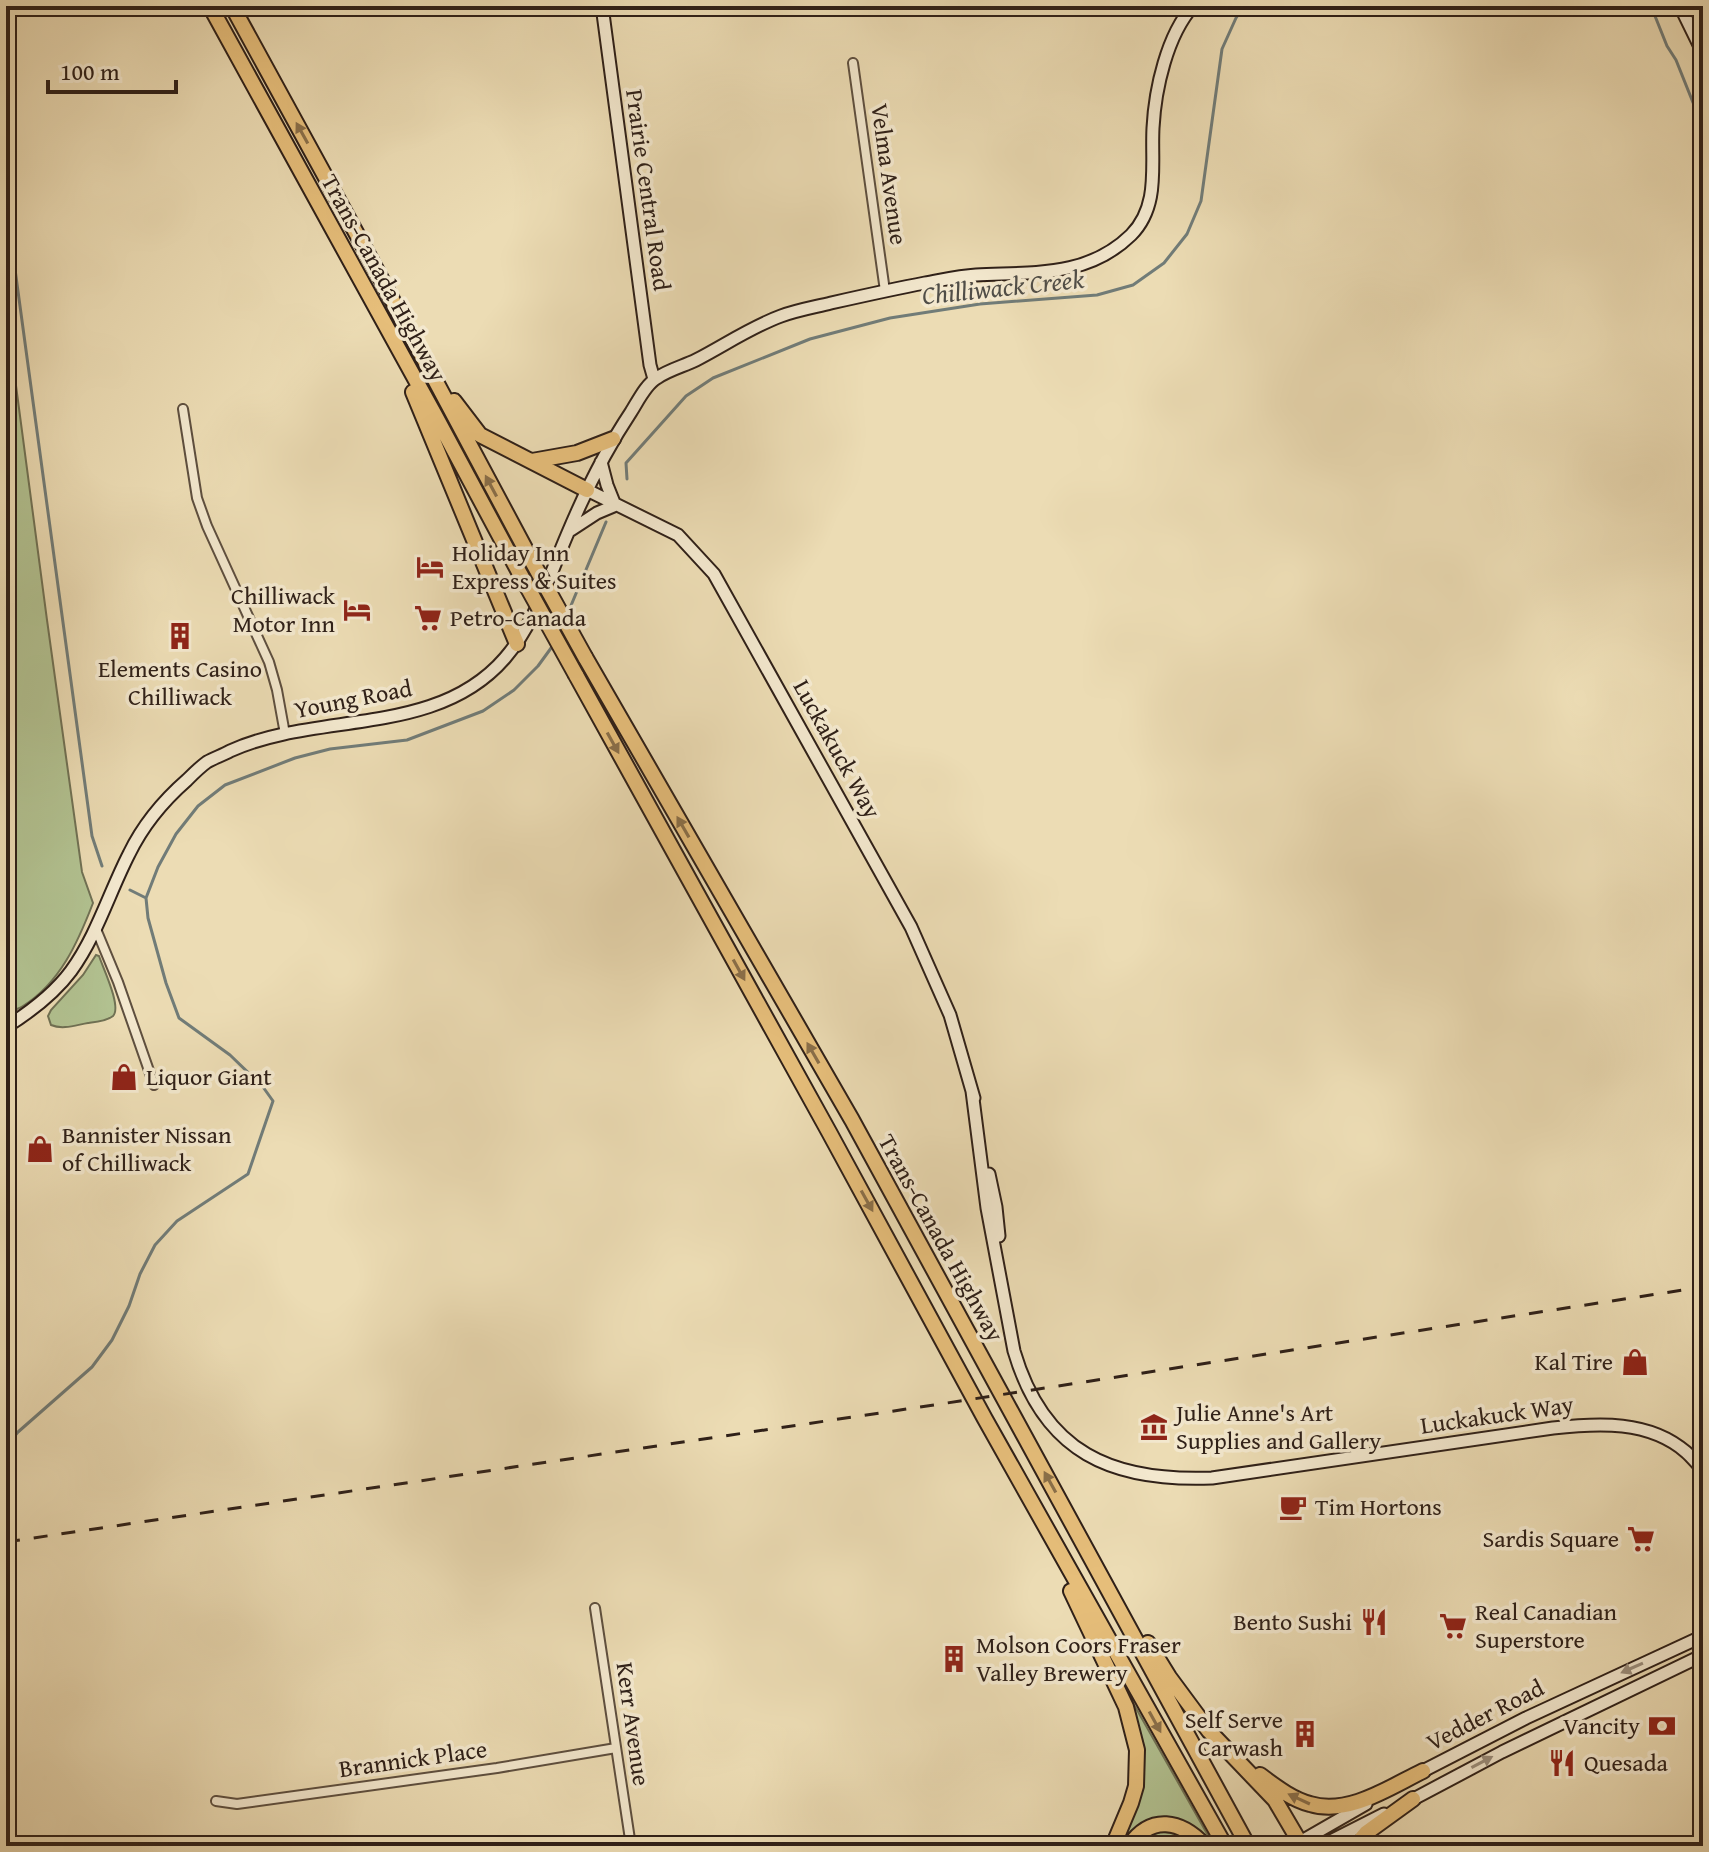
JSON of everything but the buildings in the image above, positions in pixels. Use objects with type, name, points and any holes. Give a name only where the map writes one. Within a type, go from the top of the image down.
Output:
[{"type":"highway","name":"Trans-Canada Highway","points":[[210,6],[985,1419],[1225,1846]]},
{"type":"highway","name":"Trans-Canada Highway","points":[[232,6],[528,554],[852,1120],[1248,1846]]},
{"type":"highway","points":[[371,260],[456,404],[480,435],[587,490]]},
{"type":"highway","points":[[354,269],[408,379],[517,644]]},
{"type":"highway","points":[[532,461],[577,453],[613,439]]},
{"type":"highway","points":[[985,1419],[1086,1619],[1126,1707],[1133,1730],[1137,1750],[1136,1786],[1113,1846]]},
{"type":"highway","points":[[1067,1514],[1169,1677],[1209,1731],[1275,1800],[1298,1845]]},
{"type":"highway","points":[[1238,1760],[1286,1793],[1310,1805],[1322,1807],[1355,1804],[1423,1771]]},
{"type":"highway","points":[[1355,1846],[1366,1833],[1413,1799]]},
{"type":"highway","points":[[1129,1846],[1139,1833],[1165,1824],[1185,1829],[1205,1846]]},
{"type":"main road","name":"Prairie Central Road","points":[[602,6],[654,379]]},
{"type":"main road","points":[[654,379],[784,314],[972,275],[1062,270],[1089,263],[1112,250],[1144,218],[1153,190],[1153,123],[1165,59],[1183,17],[1193,6]]},
{"type":"main road","points":[[1680,6],[1703,53]]},
{"type":"main road","name":"Young Road","points":[[6,1027],[29,1013],[70,972],[96,929],[129,854],[149,820],[170,795],[206,762],[246,744],[285,734],[405,714],[447,699],[484,678],[502,662],[517,644],[535,612],[568,532],[613,439],[654,379]]},
{"type":"main road","points":[[568,532],[616,505],[601,462]]},
{"type":"main road","name":"Luckakuck Way","points":[[587,490],[678,535],[714,574],[911,927],[950,1015],[972,1091],[996,1207],[1005,1300],[1014,1351],[1031,1397],[1044,1417],[1063,1436],[1108,1465],[1140,1475],[1179,1479],[1212,1478],[1584,1425],[1637,1428],[1663,1437],[1685,1451],[1703,1470]]},
{"type":"main road","name":"Vedder Road","points":[[1298,1845],[1423,1771],[1526,1718],[1703,1636]]},
{"type":"main road","name":"Vedder Road","points":[[1321,1846],[1514,1746],[1703,1655]]},
{"type":"street","name":"Velma Avenue","points":[[853,63],[885,291]]},
{"type":"street","points":[[183,409],[197,498],[269,662],[285,734]]},
{"type":"street","points":[[96,929],[154,1085]]},
{"type":"street","name":"Kerr Avenue","points":[[595,1608],[631,1846]]},
{"type":"street","name":"Brannick Place","points":[[216,1801],[237,1804],[616,1748]]},
{"type":"green space","points":[[6,310],[82,872],[93,903],[74,947],[57,974],[36,997],[6,1015]]},
{"type":"green space","points":[[96,955],[114,996],[113,1016],[70,1027],[51,1025],[48,1016],[51,1010],[83,975]]},
{"type":"green space","points":[[1124,1687],[1214,1846],[1174,1821],[1126,1840],[1124,1838],[1136,1804]]},
{"type":"green space","points":[[1160,1832],[1178,1835],[1192,1846],[1137,1846]]},
{"type":"waterway","name":"Chilliwack Creek","points":[[627,479],[626,463],[686,396],[713,378],[810,339],[890,318],[980,304],[1097,295],[1133,285],[1164,263],[1187,234],[1201,201],[1222,49],[1244,6]]},
{"type":"waterway","points":[[1651,6],[1703,131]]},
{"type":"waterway","points":[[6,203],[92,836],[102,866]]},
{"type":"waterway","name":"Chilliwack Creek","points":[[567,615],[606,522]]},
{"type":"waterway","name":"Chilliwack Creek","points":[[6,1446],[92,1367],[112,1340],[155,1245],[177,1221],[248,1174],[273,1101],[230,1055],[179,1018],[166,983],[148,918],[146,898],[176,834],[198,806],[225,785],[295,758],[330,749],[407,740],[483,711],[514,690],[554,644]]},
{"type":"waterway","points":[[130,890],[146,898]]},
{"type":"railway","points":[[6,1542],[934,1405],[1703,1287]]},
{"type":"place","name":"Holiday Inn Express & Suites","points":[[430,567]]},
{"type":"place","name":"Chilliwack Motor Inn","points":[[357,610]]},
{"type":"place","name":"Petro-Canada","points":[[428,618]]},
{"type":"place","name":"Elements Casino Chilliwack","points":[[180,636]]},
{"type":"place","name":"Liquor Giant","points":[[124,1077]]},
{"type":"place","name":"Bannister Nissan of Chilliwack","points":[[40,1149]]},
{"type":"place","name":"Kal Tire","points":[[1635,1362]]},
{"type":"place","name":"Julie Anne's Art Supplies and Gallery","points":[[1154,1427]]},
{"type":"place","name":"Tim Hortons","points":[[1293,1507]]},
{"type":"place","name":"Sardis Square","points":[[1641,1539]]},
{"type":"place","name":"Bento Sushi","points":[[1374,1622]]},
{"type":"place","name":"Real Canadian Superstore","points":[[1453,1626]]},
{"type":"place","name":"Molson Coors Fraser Valley Brewery","points":[[954,1659]]},
{"type":"place","name":"Vancity","points":[[1662,1726]]},
{"type":"place","name":"Self Serve Carwash","points":[[1305,1734]]},
{"type":"place","name":"Quesada","points":[[1562,1763]]}]
